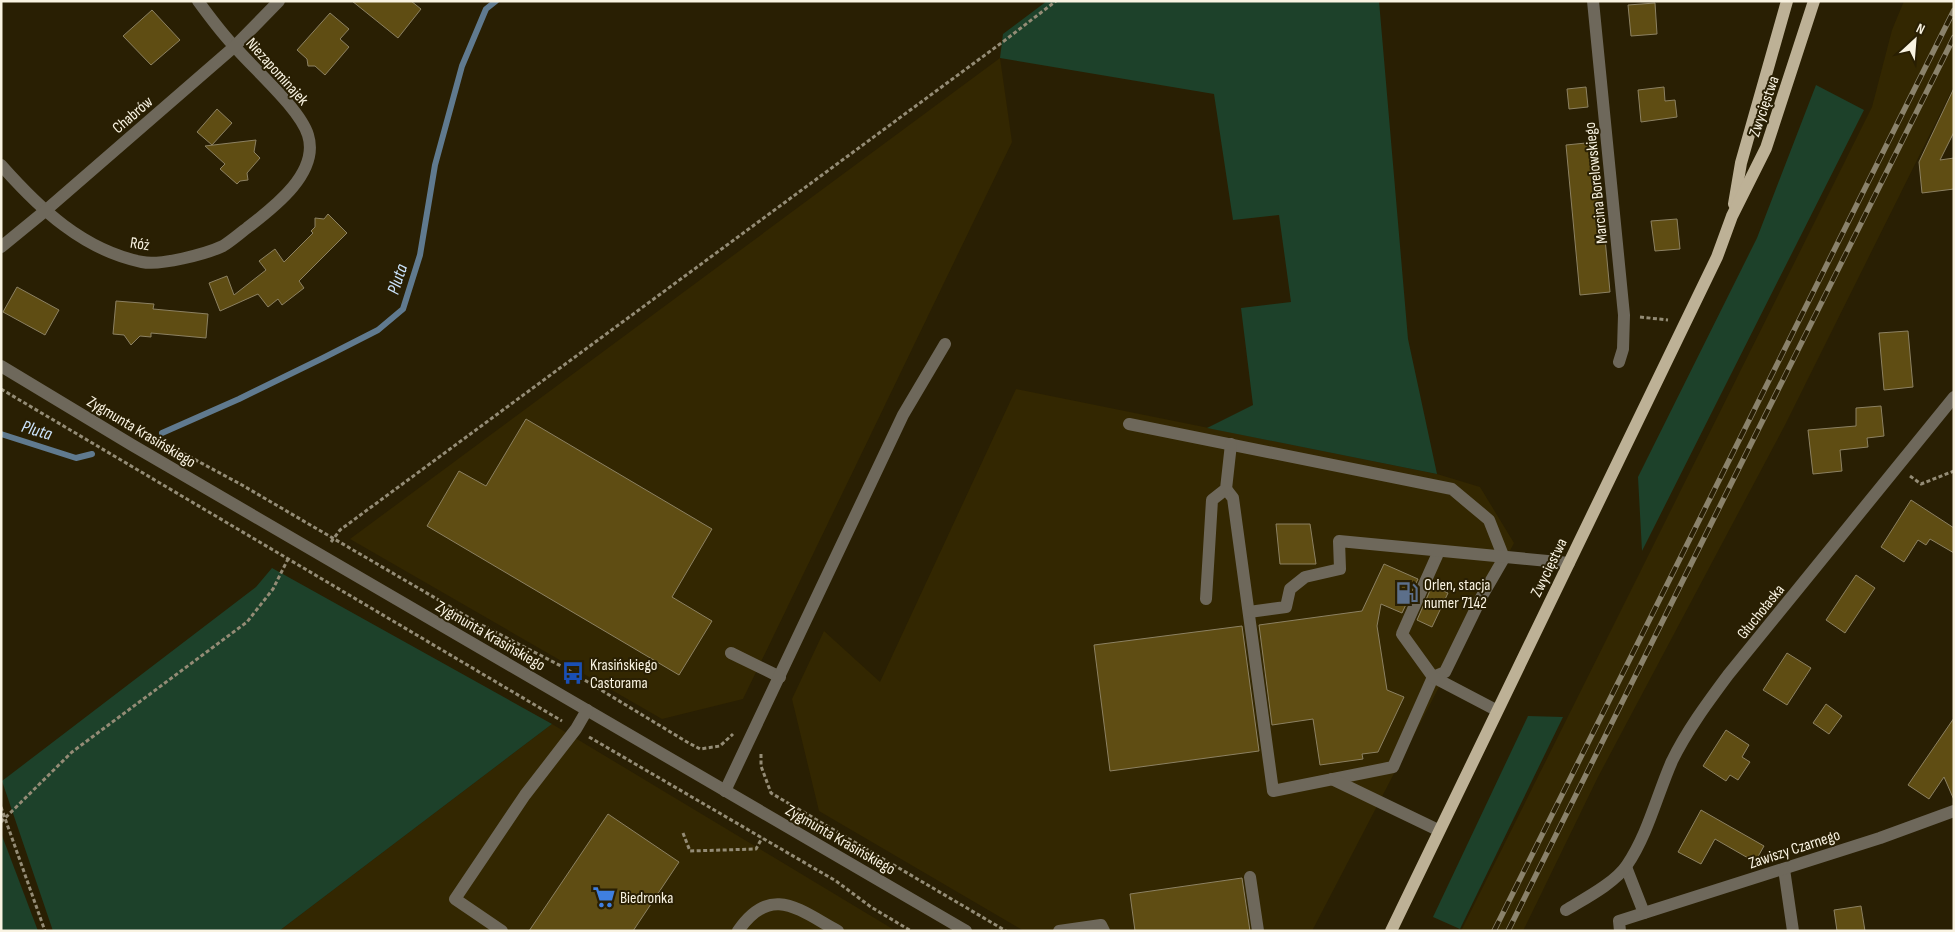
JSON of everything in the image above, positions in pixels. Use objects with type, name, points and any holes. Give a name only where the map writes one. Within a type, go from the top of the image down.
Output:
[{"type":"main road","name":"Zwycięstwa","points":[[1732,216],[1741,163],[1787,1]]},
{"type":"main road","name":"Zwycięstwa","points":[[1391,931],[1496,710],[1717,257],[1732,216],[1766,148],[1814,1]]},
{"type":"street","name":"Niezapominajek","points":[[198,1],[234,47],[285,100],[300,120],[308,136],[310,152],[306,164],[298,181],[286,194]]},
{"type":"street","name":"Chabrów","points":[[1,247],[234,47],[279,1]]},
{"type":"street","name":"Marcina Borelowskiego","points":[[1593,1],[1624,315],[1623,349],[1619,362]]},
{"type":"street","name":"Róż","points":[[1,165],[59,224],[115,256],[144,263],[181,259],[224,246],[265,214],[286,194]]},
{"type":"street","points":[[725,791],[903,415],[945,344]]},
{"type":"street","name":"Zygmunta Krasińskiego","points":[[1,366],[132,445],[966,931]]},
{"type":"street","name":"Głuchołaska","points":[[1626,867],[1640,840],[1673,760],[1696,718],[1728,675],[1954,397]]},
{"type":"street","points":[[1129,424],[1452,489],[1489,520],[1504,558]]},
{"type":"street","points":[[1231,444],[1226,489],[1233,498],[1273,792],[1394,767],[1433,677],[1445,672],[1482,596],[1504,558]]},
{"type":"street","points":[[1206,599],[1212,500],[1226,489]]},
{"type":"street","points":[[1249,612],[1286,607],[1290,589],[1305,577],[1340,569],[1339,541],[1569,563]]},
{"type":"street","points":[[1439,552],[1402,634],[1433,677],[1496,710]]},
{"type":"street","points":[[731,653],[780,677]]},
{"type":"street","points":[[502,931],[455,899],[526,795],[576,729],[587,710]]},
{"type":"street","points":[[1332,779],[1438,830]]},
{"type":"street","name":"Zawiszy Czarnego","points":[[1620,931],[1619,921],[1880,838],[1954,811]]},
{"type":"street","points":[[1566,910],[1598,891],[1626,867],[1644,913]]},
{"type":"street","points":[[1784,869],[1793,931]]},
{"type":"street","points":[[1250,877],[1258,931]]},
{"type":"street","points":[[738,931],[749,916],[772,904],[790,904],[838,931]]},
{"type":"street","points":[[1059,931],[1101,925],[1104,931]]},
{"type":"path","points":[[321,555],[340,530],[1056,1]]},
{"type":"path","points":[[1624,315],[1673,320]]},
{"type":"path","points":[[1,389],[288,560],[836,881],[871,907],[911,931]]},
{"type":"path","points":[[163,442],[334,538],[478,623],[563,668],[700,749],[720,746],[733,734]]},
{"type":"path","points":[[1898,466],[1921,484],[1954,471]]},
{"type":"path","points":[[1,822],[72,752],[247,622],[273,589],[298,541]]},
{"type":"path","points":[[761,748],[761,766],[771,793],[1006,931]]},
{"type":"path","points":[[1,807],[46,931]]},
{"type":"path","points":[[683,833],[690,851],[756,849],[762,838]]},
{"type":"shaded area","points":[[1904,1],[1954,1],[1954,86],[1785,425],[1598,777],[1523,931],[1461,931],[1872,107],[1892,30]]},
{"type":"shaded area","points":[[1000,58],[1012,142],[743,699],[662,719],[350,539]]},
{"type":"shaded area","points":[[1016,389],[1437,474],[1480,487],[1514,543],[1312,931],[1024,931],[819,811],[792,699],[824,631],[880,682]]},
{"type":"shaded area","points":[[552,724],[896,931],[279,931]]},
{"type":"green space","points":[[1047,1],[1379,1],[1408,339],[1437,474],[1207,428],[1253,405],[1241,308],[1291,302],[1279,215],[1233,220],[1214,94],[1000,58],[1003,34]]},
{"type":"green space","points":[[1816,85],[1864,110],[1642,551],[1638,477],[1757,238]]},
{"type":"green space","points":[[272,568],[552,724],[279,931],[53,931],[2,781],[256,587]]},
{"type":"green space","points":[[1528,716],[1563,717],[1460,929],[1433,917]]},
{"type":"green space","points":[[1,833],[38,931],[1,931]]},
{"type":"building","points":[[352,1],[411,1],[421,9],[398,38]]},
{"type":"building","points":[[1655,3],[1657,34],[1631,36],[1628,5]]},
{"type":"building","points":[[152,10],[180,40],[151,65],[123,36]]},
{"type":"building","points":[[330,13],[349,29],[340,39],[349,47],[325,75],[315,66],[308,66],[307,59],[297,50]]},
{"type":"building","points":[[1586,87],[1588,107],[1569,109],[1567,89]]},
{"type":"building","points":[[1664,87],[1665,101],[1675,100],[1677,117],[1641,122],[1638,90]]},
{"type":"building","points":[[1954,88],[1954,132],[1940,160],[1954,158],[1954,189],[1922,193],[1919,162]]},
{"type":"building","points":[[217,109],[232,123],[212,145],[197,132]]},
{"type":"building","points":[[256,140],[254,152],[260,158],[247,173],[248,180],[240,181],[237,184],[220,169],[225,164],[205,146]]},
{"type":"building","points":[[1596,142],[1610,292],[1580,295],[1566,145]]},
{"type":"building","points":[[328,214],[347,233],[299,281],[304,288],[282,305],[278,299],[268,307],[258,294],[220,311],[209,283],[227,276],[234,295],[266,270],[259,261],[275,249],[284,262],[313,233],[311,231],[315,227],[315,218],[324,219]]},
{"type":"building","points":[[1677,219],[1680,249],[1655,251],[1651,221]]},
{"type":"building","points":[[17,287],[59,310],[45,335],[3,312]]},
{"type":"building","points":[[116,301],[154,304],[153,309],[208,314],[206,338],[151,333],[151,337],[140,336],[131,345],[124,335],[113,334]]},
{"type":"building","points":[[1908,331],[1913,387],[1884,390],[1879,333]]},
{"type":"building","points":[[1881,406],[1884,436],[1867,438],[1868,447],[1840,450],[1842,471],[1813,474],[1808,430],[1856,426],[1856,408]]},
{"type":"building","points":[[526,419],[712,529],[672,597],[712,621],[679,675],[427,526],[459,471],[486,486]]},
{"type":"building","points":[[1911,500],[1954,528],[1954,553],[1930,539],[1926,545],[1918,540],[1904,562],[1881,547]]},
{"type":"building","points":[[1276,524],[1310,524],[1316,564],[1280,564]]},
{"type":"building","points":[[1384,564],[1418,579],[1402,613],[1381,604],[1377,626],[1387,690],[1404,697],[1378,752],[1362,754],[1363,759],[1320,765],[1313,719],[1272,725],[1259,625],[1362,611]]},
{"type":"building","points":[[1856,575],[1875,588],[1845,633],[1826,620]]},
{"type":"building","points":[[1432,586],[1448,593],[1432,627],[1417,620]]},
{"type":"building","points":[[1242,626],[1259,751],[1110,771],[1094,645]]},
{"type":"building","points":[[1787,653],[1811,668],[1787,705],[1763,690]]},
{"type":"building","points":[[1826,704],[1842,716],[1829,734],[1813,723]]},
{"type":"building","points":[[1954,718],[1954,800],[1944,777],[1929,799],[1908,785]]},
{"type":"building","points":[[1726,730],[1749,745],[1742,757],[1750,762],[1738,780],[1730,775],[1726,781],[1703,766]]},
{"type":"building","points":[[1701,810],[1764,846],[1755,862],[1715,839],[1701,864],[1678,852]]},
{"type":"building","name":"Biedronka","points":[[608,814],[679,862],[633,931],[529,931]]},
{"type":"building","points":[[1242,878],[1250,931],[1135,931],[1130,894]]},
{"type":"building","points":[[1861,906],[1865,931],[1837,931],[1834,910]]},
{"type":"waterway","name":"Pluta","points":[[162,433],[239,399],[378,330],[403,309],[420,255],[435,165],[462,66],[486,9],[496,1]]},
{"type":"waterway","name":"Pluta","points":[[1,434],[76,458],[92,454]]},
{"type":"railway","points":[[1494,931],[1954,10]]},
{"type":"railway","points":[[1508,931],[1954,37]]},
{"type":"place","name":"Orlen, stacja numer 7142","points":[[1407,593]]},
{"type":"place","name":"Krasińskiego Castorama","points":[[573,673]]},
{"type":"place","name":"Biedronka","points":[[604,897]]}]
